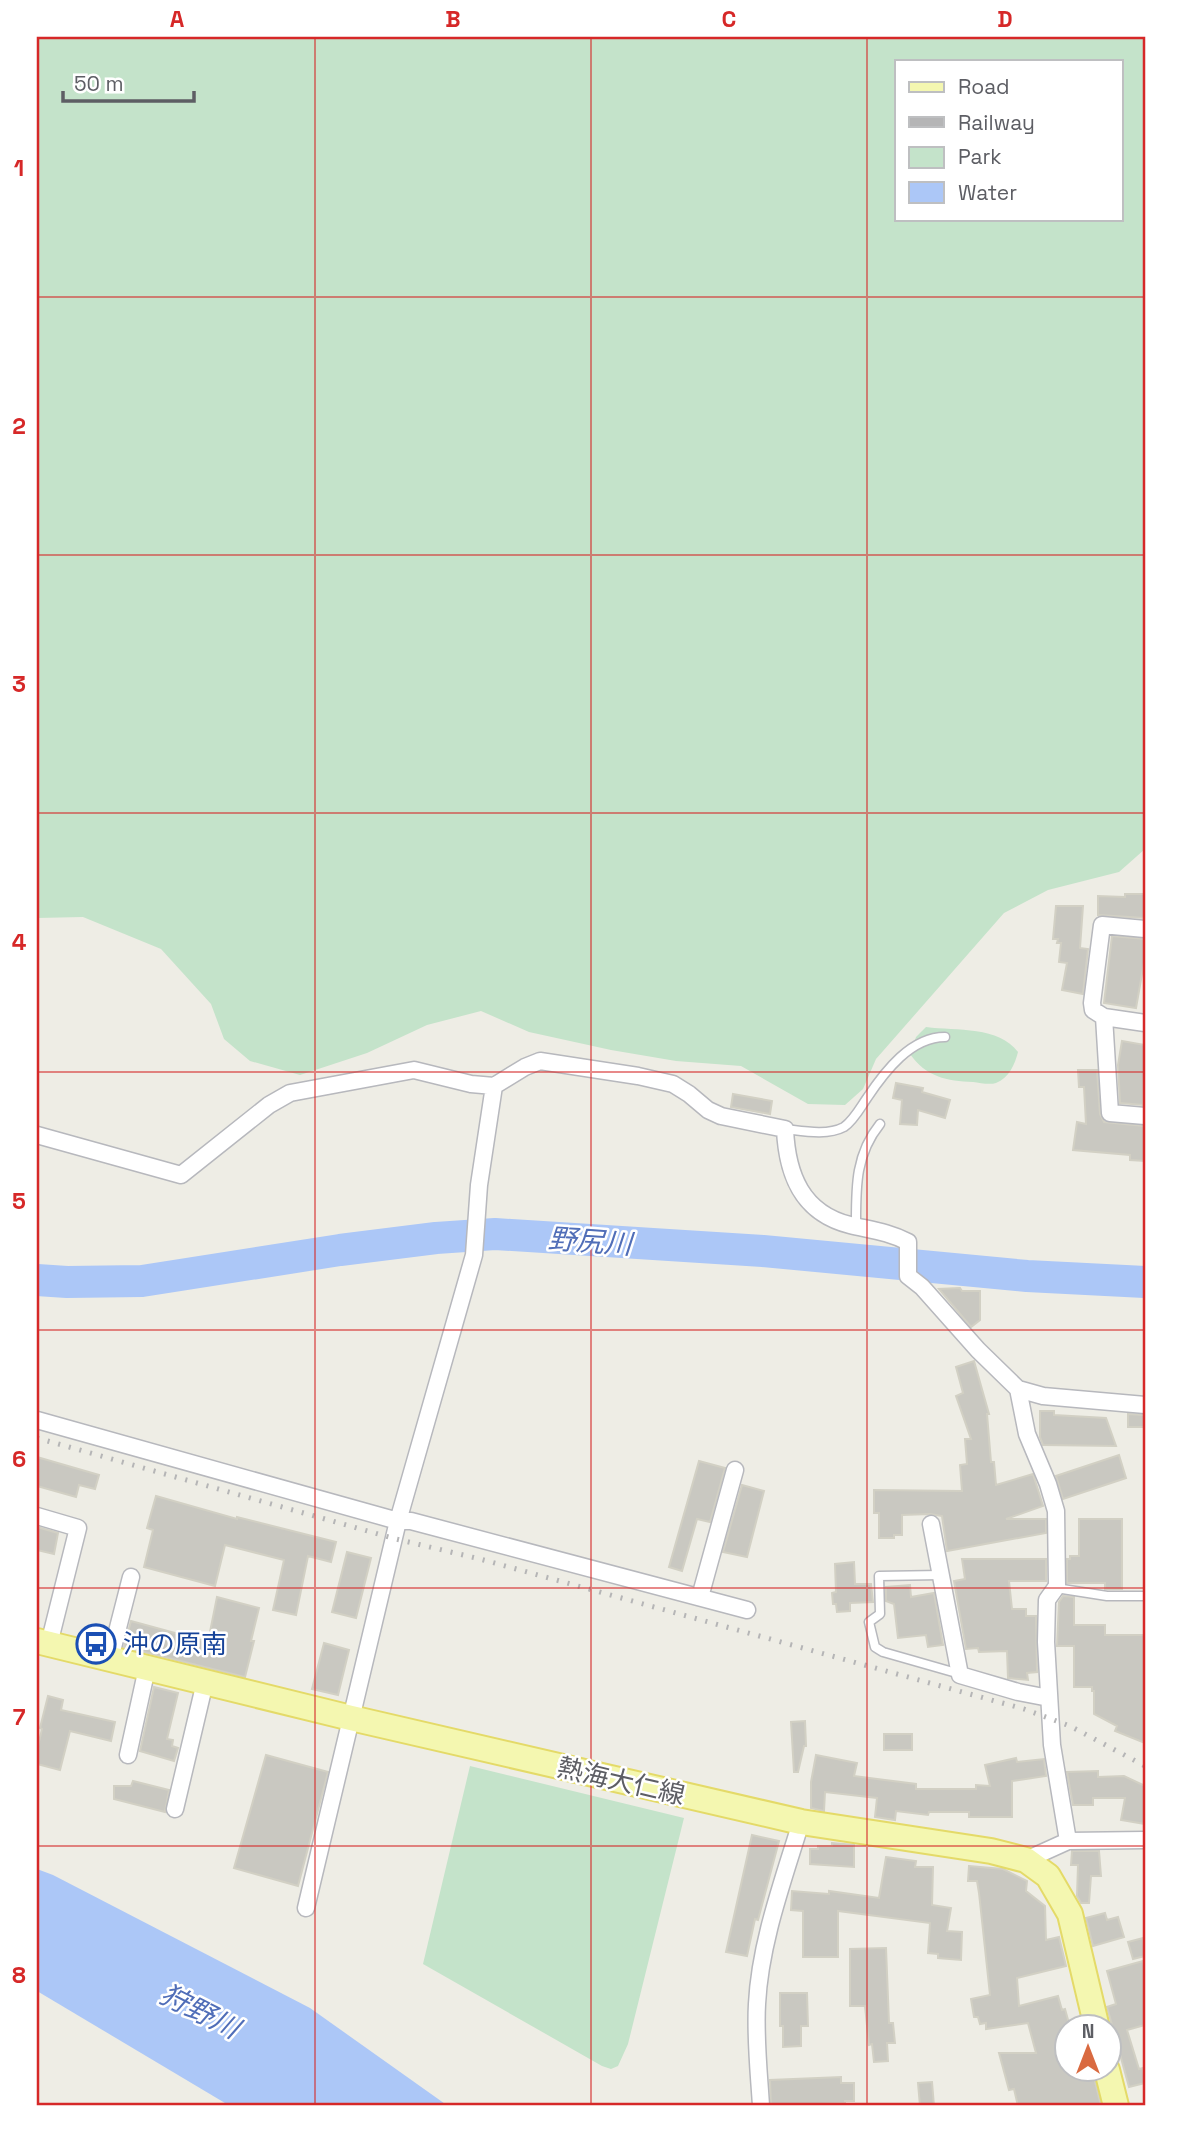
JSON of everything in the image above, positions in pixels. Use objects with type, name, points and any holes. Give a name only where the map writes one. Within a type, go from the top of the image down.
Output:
[{"type":"main road","name":"熱海大仁線","points":[[43,1643],[801,1822],[991,1851],[1027,1860],[1048,1876],[1070,1914],[1094,2014]]},
{"type":"main road","points":[[1110,2084],[1116,2106]]},
{"type":"street","points":[[1145,929],[1102,925],[1092,1003],[1093,1010],[1104,1017],[1145,1023]]},
{"type":"street","points":[[1104,1017],[1110,1113],[1145,1116]]},
{"type":"street","points":[[37,1135],[181,1174],[269,1105],[290,1093],[414,1070],[471,1084],[494,1086],[525,1067],[540,1061],[553,1061],[673,1084],[721,1116],[785,1129],[790,1170],[805,1198],[825,1215],[856,1226],[892,1233],[908,1242],[908,1276],[922,1287],[978,1350],[1018,1389],[1043,1396],[1145,1405]]},
{"type":"street","points":[[306,1908],[398,1521],[476,1244],[479,1185],[494,1086]]},
{"type":"street","points":[[1018,1389],[1027,1434],[1056,1511],[1056,1588],[1046,1600],[1045,1612],[1052,1745],[1068,1841]]},
{"type":"street","points":[[37,1420],[398,1521],[411,1521],[747,1610]]},
{"type":"street","points":[[700,1597],[735,1471]]},
{"type":"street","points":[[37,1516],[79,1528],[43,1643]]},
{"type":"street","points":[[931,1524],[960,1675],[1049,1698]]},
{"type":"street","points":[[110,1659],[131,1577]]},
{"type":"street","points":[[128,1755],[147,1668]]},
{"type":"street","points":[[175,1809],[205,1682]]},
{"type":"street","points":[[761,2106],[757,2005],[761,1967],[801,1822]]},
{"type":"street","points":[[1027,1860],[1068,1841],[1145,1840]]},
{"type":"lane","points":[[785,1129],[825,1132],[844,1126],[853,1119],[871,1092],[902,1056],[919,1042],[932,1037],[945,1037]]},
{"type":"lane","points":[[856,1226],[859,1162],[866,1143],[880,1124]]},
{"type":"lane","points":[[941,1575],[879,1576],[880,1614],[869,1622],[875,1647],[883,1652],[960,1675]]},
{"type":"lane","points":[[1056,1588],[1107,1595],[1145,1596]]},
{"type":"green space","points":[[37,37],[1145,37],[1145,849],[1119,872],[1048,890],[1004,913],[876,1059],[863,1089],[845,1105],[808,1104],[741,1066],[676,1061],[611,1050],[529,1032],[481,1011],[427,1025],[367,1053],[300,1075],[250,1061],[224,1039],[211,1004],[161,949],[83,917],[37,918]]},
{"type":"green space","points":[[926,1027],[989,1034],[1010,1044],[1018,1052],[1011,1070],[1001,1081],[994,1084],[938,1076],[923,1068],[910,1054],[916,1037]]},
{"type":"green space","points":[[470,1766],[684,1818],[628,2044],[618,2066],[611,2069],[602,2066],[423,1964]]},
{"type":"water","name":"狩野川","points":[[37,1869],[310,2008],[448,2106],[230,2106],[37,1991]]},
{"type":"building","points":[[1125,894],[1145,894],[1145,918],[1098,915],[1098,896],[1125,897]]},
{"type":"building","points":[[1056,906],[1083,906],[1080,948],[1088,949],[1083,994],[1062,990],[1067,963],[1059,962],[1061,943],[1057,943],[1058,939],[1053,939]]},
{"type":"building","points":[[1112,936],[1145,939],[1145,957],[1136,1008],[1104,1003]]},
{"type":"building","points":[[1122,1041],[1145,1045],[1143,1105],[1120,1103],[1118,1065]]},
{"type":"building","points":[[1078,1070],[1097,1070],[1100,1114],[1104,1122],[1145,1126],[1145,1161],[1130,1160],[1130,1155],[1073,1150],[1077,1122],[1086,1124],[1084,1087],[1079,1087]]},
{"type":"building","points":[[896,1083],[923,1088],[922,1092],[950,1100],[945,1118],[918,1110],[917,1125],[900,1124],[902,1100],[893,1098]]},
{"type":"building","points":[[733,1094],[772,1101],[770,1114],[731,1107]]},
{"type":"building","points":[[960,1288],[962,1291],[980,1291],[980,1320],[971,1327],[939,1289]]},
{"type":"building","points":[[974,1361],[989,1414],[991,1462],[994,1462],[996,1485],[1033,1474],[1043,1506],[1006,1519],[1046,1519],[1046,1533],[947,1551],[942,1516],[930,1514],[902,1515],[902,1535],[879,1538],[879,1513],[874,1513],[874,1490],[962,1491],[960,1465],[967,1464],[965,1439],[971,1439],[956,1396],[963,1393],[956,1367]]},
{"type":"building","points":[[1040,1411],[1054,1411],[1054,1415],[1106,1418],[1116,1446],[1043,1445],[1040,1437]]},
{"type":"building","points":[[1128,1414],[1145,1415],[1145,1427],[1128,1427]]},
{"type":"building","points":[[1119,1455],[1126,1478],[1063,1499],[1056,1476]]},
{"type":"building","points":[[37,1457],[99,1475],[95,1489],[79,1485],[76,1497],[37,1486]]},
{"type":"building","points":[[699,1461],[725,1468],[710,1522],[697,1519],[682,1571],[669,1567]]},
{"type":"building","points":[[742,1485],[764,1491],[747,1557],[723,1552]]},
{"type":"building","points":[[156,1496],[237,1519],[336,1542],[331,1562],[308,1556],[296,1615],[273,1610],[284,1560],[225,1545],[215,1586],[144,1567],[153,1530],[147,1528]]},
{"type":"building","points":[[1079,1519],[1122,1519],[1122,1589],[1105,1589],[1105,1583],[1067,1583],[1067,1559],[1070,1559],[1070,1556],[1079,1556]]},
{"type":"building","points":[[37,1527],[58,1533],[54,1554],[37,1550]]},
{"type":"building","points":[[347,1552],[371,1558],[356,1618],[332,1612]]},
{"type":"building","points":[[962,1559],[1046,1559],[1046,1581],[1009,1581],[1012,1609],[1026,1609],[1026,1616],[1036,1616],[1037,1672],[1027,1673],[1028,1680],[1008,1678],[1007,1651],[979,1652],[978,1648],[966,1649],[954,1581],[965,1579]]},
{"type":"building","points":[[854,1562],[855,1584],[871,1584],[873,1602],[850,1603],[850,1611],[837,1612],[832,1593],[836,1592],[835,1564]]},
{"type":"building","points":[[910,1585],[911,1597],[934,1593],[943,1645],[928,1647],[926,1635],[898,1638],[894,1604],[886,1601],[886,1587]]},
{"type":"building","points":[[1063,1596],[1074,1597],[1074,1625],[1105,1625],[1105,1635],[1145,1635],[1145,1743],[1115,1731],[1117,1726],[1094,1714],[1092,1687],[1074,1687],[1074,1646],[1057,1646],[1059,1602]]},
{"type":"building","points":[[217,1597],[259,1608],[245,1677],[124,1647],[131,1621],[208,1642]]},
{"type":"building","points":[[324,1643],[349,1650],[338,1695],[312,1689]]},
{"type":"building","points":[[154,1687],[178,1693],[167,1739],[173,1740],[172,1746],[178,1748],[174,1761],[140,1751]]},
{"type":"building","points":[[48,1696],[63,1700],[61,1710],[115,1722],[111,1741],[70,1731],[60,1770],[37,1764],[40,1728]]},
{"type":"building","points":[[805,1721],[806,1746],[798,1772],[794,1772],[791,1722]]},
{"type":"building","points":[[884,1734],[912,1734],[912,1750],[884,1750]]},
{"type":"building","points":[[266,1755],[328,1772],[298,1886],[234,1868]]},
{"type":"building","points":[[816,1755],[857,1763],[854,1776],[916,1784],[916,1789],[976,1789],[976,1785],[990,1786],[985,1765],[1016,1758],[1017,1762],[1044,1759],[1046,1776],[1012,1781],[1012,1817],[969,1817],[969,1812],[929,1812],[928,1815],[896,1811],[895,1820],[875,1817],[877,1798],[825,1792],[824,1811],[811,1808],[811,1782]]},
{"type":"building","points":[[1098,1771],[1098,1777],[1124,1776],[1145,1786],[1145,1824],[1121,1820],[1125,1798],[1093,1798],[1093,1805],[1073,1805],[1067,1772]]},
{"type":"building","points":[[133,1781],[169,1790],[165,1812],[114,1799],[114,1786],[131,1786]]},
{"type":"building","points":[[752,1835],[779,1841],[758,1920],[755,1919],[747,1956],[726,1952]]},
{"type":"building","points":[[832,1843],[854,1845],[854,1867],[810,1864],[810,1849],[832,1846]]},
{"type":"building","points":[[1072,1851],[1099,1851],[1101,1876],[1091,1876],[1089,1903],[1081,1903],[1077,1896],[1078,1865],[1071,1865]]},
{"type":"building","points":[[886,1857],[916,1861],[915,1867],[933,1867],[932,1905],[951,1908],[947,1931],[962,1932],[961,1960],[938,1958],[938,1954],[928,1953],[930,1923],[838,1911],[838,1957],[803,1957],[803,1911],[791,1910],[792,1891],[829,1894],[829,1891],[879,1898]]},
{"type":"building","points":[[969,1866],[1003,1869],[1027,1881],[1026,1891],[1045,1906],[1046,1940],[1059,1937],[1066,1966],[1017,1978],[1019,2006],[1058,1996],[1062,2010],[1065,2009],[1066,2014],[1052,2014],[1052,2084],[1096,2084],[1101,2106],[1018,2106],[1014,2089],[1009,2090],[999,2053],[1036,2053],[1028,2023],[986,2029],[986,2023],[980,2024],[978,2017],[974,2017],[971,1999],[990,1995],[977,1881],[968,1881]]},
{"type":"building","points":[[1105,1913],[1107,1920],[1118,1917],[1124,1937],[1093,1946],[1086,1918]]},
{"type":"building","points":[[1143,1938],[1145,1956],[1133,1959],[1128,1942]]},
{"type":"building","points":[[886,1948],[889,2023],[893,2023],[895,2043],[887,2043],[888,2061],[874,2062],[872,2044],[869,2045],[865,2006],[850,2006],[850,1949]]},
{"type":"building","points":[[1143,1961],[1145,2025],[1127,2030],[1139,2069],[1143,2068],[1145,2083],[1129,2087],[1122,2062],[1122,2014],[1109,2014],[1107,2007],[1116,2004],[1107,1971]]},
{"type":"building","points":[[780,1993],[807,1993],[808,2026],[801,2026],[801,2046],[783,2047]]},
{"type":"building","points":[[841,2077],[841,2083],[854,2083],[854,2101],[771,2106],[770,2080]]},
{"type":"building","points":[[932,2082],[934,2106],[920,2106],[918,2083]]},
{"type":"waterway","name":"野尻川","points":[[37,1280],[142,1281],[340,1250],[495,1234],[763,1251],[1027,1276],[1145,1282]]},
{"type":"railway","points":[[37,1438],[396,1539],[480,1559],[1024,1709],[1070,1726],[1145,1766]]},
{"type":"place","name":"沖の原南","points":[[96,1644]]}]
